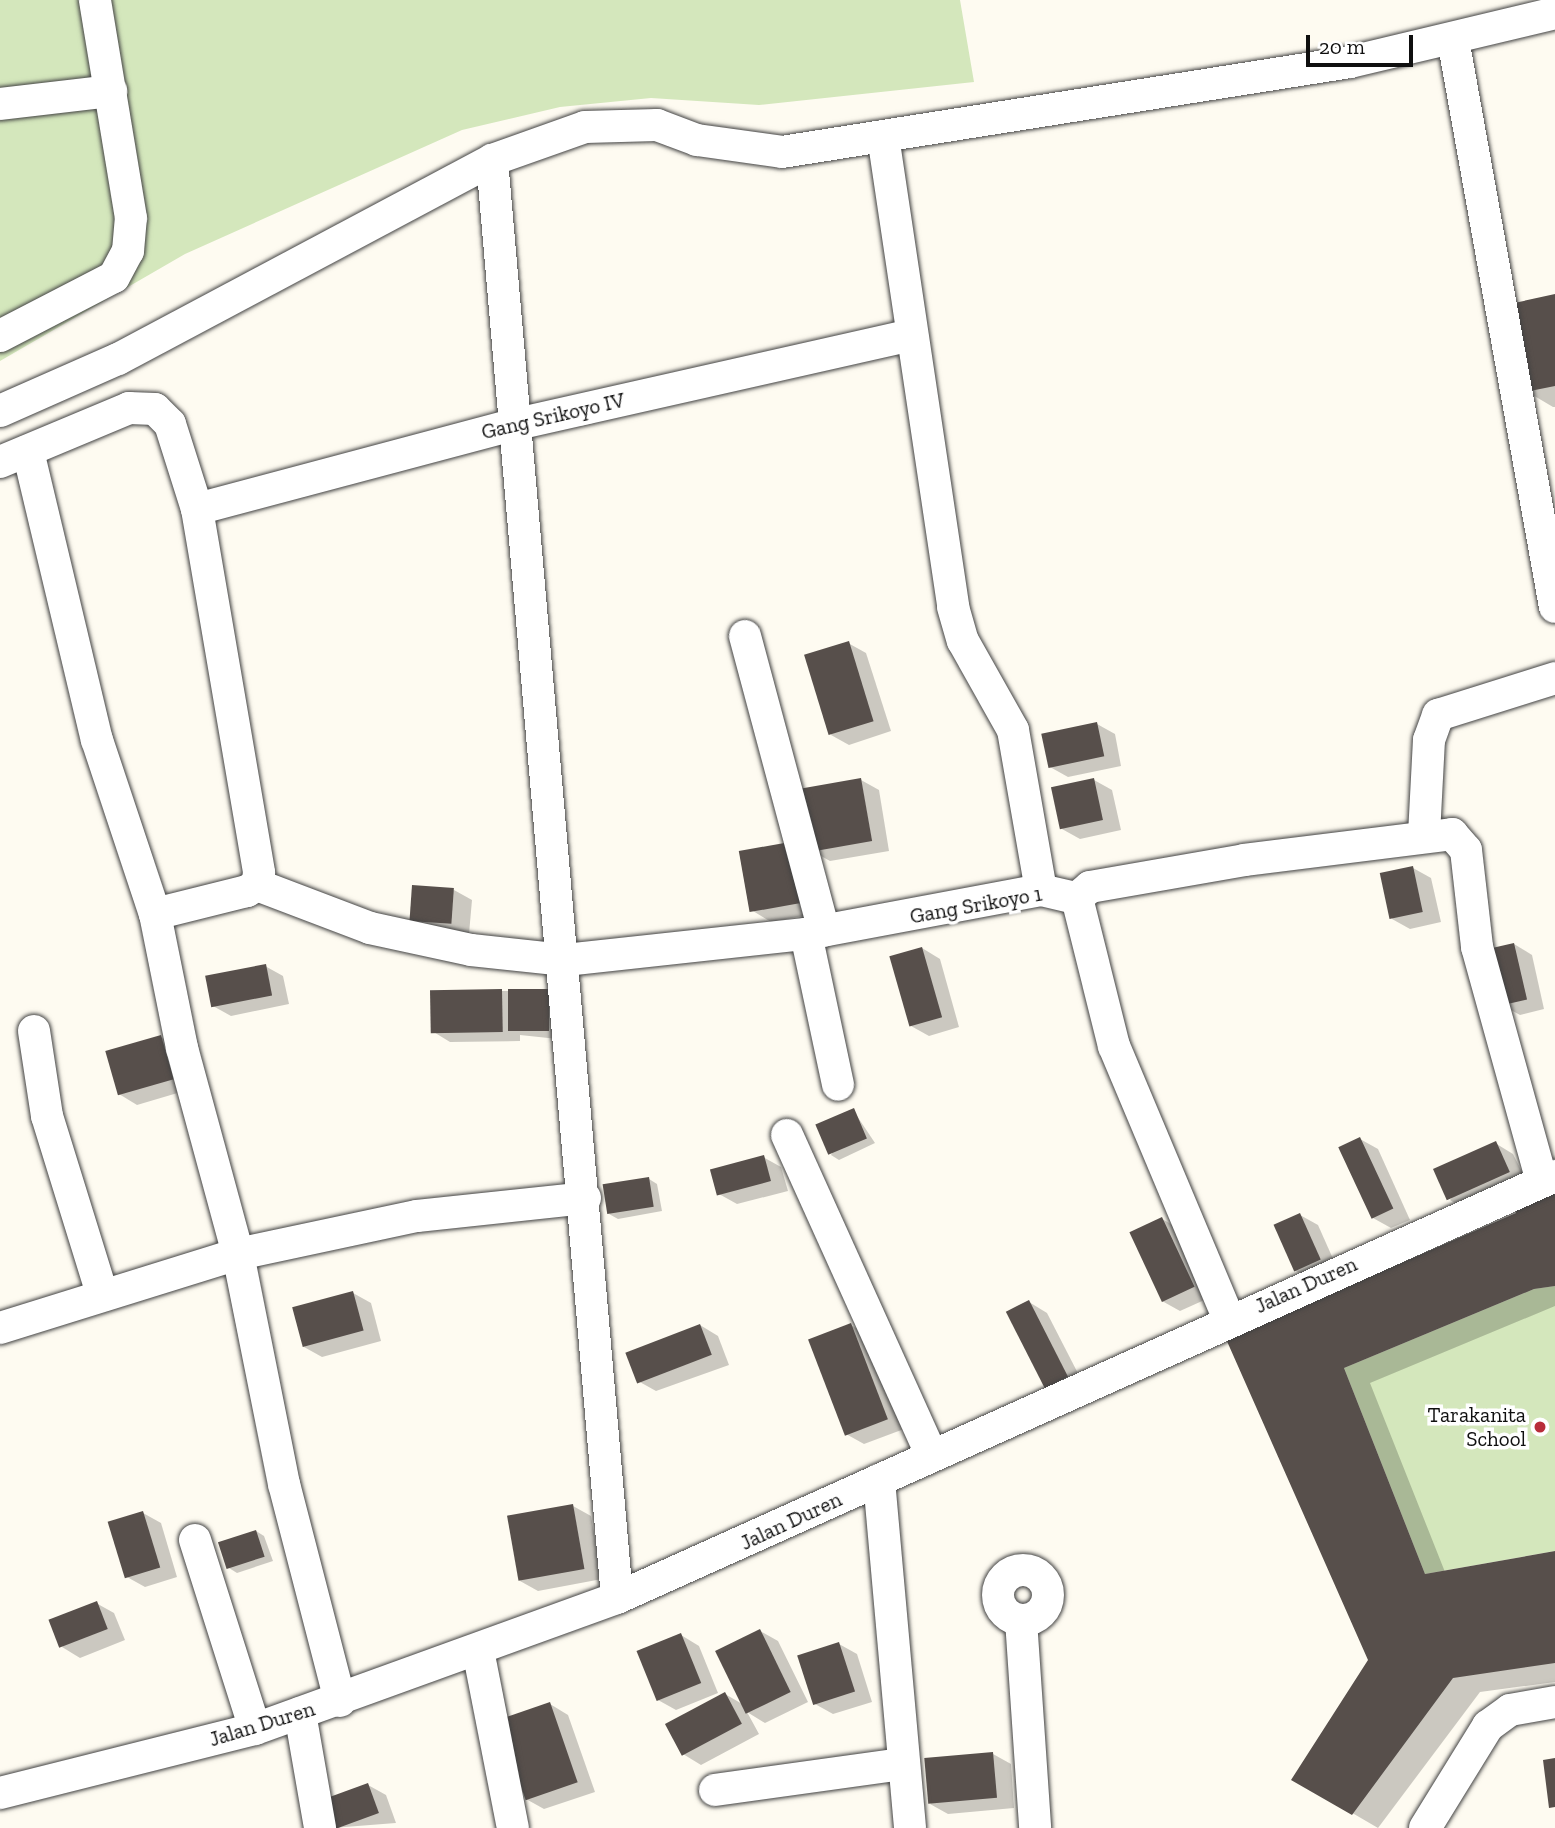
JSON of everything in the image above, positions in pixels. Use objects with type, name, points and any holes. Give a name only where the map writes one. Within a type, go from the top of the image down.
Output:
[{"type":"street","points":[[0,336],[114,277],[128,251],[131,218],[96,0]]},
{"type":"street","points":[[0,411],[118,359],[492,160],[585,127],[633,123],[743,149],[782,152],[1350,62],[1555,13]]},
{"type":"street","points":[[1453,39],[1555,607]]},
{"type":"street","points":[[0,104],[111,91]]},
{"type":"street","points":[[883,136],[958,627],[1013,730],[1041,890]]},
{"type":"street","points":[[492,160],[512,425],[539,646],[617,1598]]},
{"type":"street","name":"Gang Srikoyo IV","points":[[197,509],[512,425],[912,335]]},
{"type":"street","points":[[155,914],[257,885],[197,509],[170,424],[155,409],[129,408],[14,456],[97,740],[155,914],[182,1048],[238,1254],[284,1484],[340,1701]]},
{"type":"street","points":[[745,636],[815,933],[838,1085]]},
{"type":"street","points":[[1424,835],[1429,740],[1438,715],[1555,678]]},
{"type":"street","points":[[1229,1319],[1114,1046],[1077,898],[1090,887],[1424,835],[1452,834],[1466,850],[1477,947],[1549,1178]]},
{"type":"street","name":"Gang Srikoyo 1","points":[[257,885],[370,928],[471,950],[565,960],[815,933],[1041,890],[1077,898]]},
{"type":"street","points":[[34,1031],[47,1116],[102,1294]]},
{"type":"street","points":[[788,1135],[930,1452]]},
{"type":"street","name":"Jalan Duren","points":[[0,1793],[255,1729],[340,1701],[617,1598],[878,1479],[930,1452],[1549,1178]]},
{"type":"street","points":[[0,1328],[102,1294],[238,1254],[417,1216],[585,1198]]},
{"type":"street","points":[[878,1479],[910,1828]]},
{"type":"street","points":[[195,1539],[255,1729]]},
{"type":"street","points":[[1021,1620],[1035,1828]]},
{"type":"street","points":[[478,1650],[513,1828]]},
{"type":"street","points":[[1425,1828],[1488,1726],[1510,1710],[1555,1702]]},
{"type":"street","points":[[300,1713],[320,1828]]},
{"type":"street","points":[[715,1790],[903,1764]]},
{"type":"green space","points":[[0,0],[960,0],[974,82],[759,105],[651,98],[560,107],[462,130],[185,254],[0,361]]},
{"type":"green space","points":[[1555,1286],[1555,1551],[1425,1574],[1344,1368],[1534,1289]]},
{"type":"building","points":[[1555,294],[1555,386],[1525,392],[1505,305]]},
{"type":"building","points":[[849,641],[874,721],[829,735],[804,655]]},
{"type":"building","points":[[1097,722],[1104,756],[1049,768],[1041,734]]},
{"type":"building","points":[[861,778],[872,841],[811,852],[800,789]]},
{"type":"building","points":[[1094,778],[1103,820],[1060,829],[1051,787]]},
{"type":"building","points":[[790,842],[801,903],[750,912],[739,851]]},
{"type":"building","points":[[1413,866],[1423,912],[1390,919],[1380,873]]},
{"type":"building","points":[[412,885],[454,888],[451,924],[409,921]]},
{"type":"building","points":[[1514,943],[1527,1000],[1500,1006],[1487,949]]},
{"type":"building","points":[[922,947],[942,1017],[909,1027],[889,956]]},
{"type":"building","points":[[266,964],[272,995],[211,1007],[205,976]]},
{"type":"building","points":[[502,989],[503,1032],[431,1033],[430,990]]},
{"type":"building","points":[[508,989],[549,989],[549,1031],[508,1031]]},
{"type":"building","points":[[161,1035],[174,1079],[118,1095],[105,1051]]},
{"type":"building","points":[[854,1108],[867,1138],[828,1155],[815,1124]]},
{"type":"building","points":[[1360,1137],[1393,1209],[1372,1219],[1338,1147]]},
{"type":"building","points":[[1496,1141],[1510,1172],[1447,1200],[1433,1169]]},
{"type":"building","points":[[764,1155],[771,1181],[717,1196],[710,1169]]},
{"type":"building","points":[[649,1177],[654,1207],[607,1214],[603,1184]]},
{"type":"building","points":[[1555,1180],[1555,1286],[1534,1289],[1344,1368],[1425,1574],[1555,1551],[1555,1663],[1453,1678],[1352,1815],[1291,1780],[1368,1660],[1226,1339],[1516,1213],[1511,1192]]},
{"type":"building","points":[[1300,1213],[1321,1260],[1294,1271],[1274,1225]]},
{"type":"building","points":[[1162,1217],[1195,1287],[1162,1302],[1129,1232]]},
{"type":"building","points":[[353,1291],[364,1331],[303,1347],[292,1307]]},
{"type":"building","points":[[1029,1300],[1068,1377],[1045,1388],[1006,1312]]},
{"type":"building","points":[[851,1323],[888,1419],[845,1436],[808,1339]]},
{"type":"building","points":[[700,1324],[712,1355],[637,1383],[625,1353]]},
{"type":"building","points":[[573,1504],[584,1569],[518,1581],[507,1516]]},
{"type":"building","points":[[143,1511],[160,1567],[125,1578],[108,1522]]},
{"type":"building","points":[[256,1530],[265,1557],[227,1569],[218,1542]]},
{"type":"building","points":[[97,1601],[108,1629],[59,1648],[48,1620]]},
{"type":"building","points":[[760,1629],[791,1692],[746,1714],[715,1651]]},
{"type":"building","points":[[681,1633],[701,1683],[657,1701],[636,1651]]},
{"type":"building","points":[[839,1642],[855,1691],[813,1705],[797,1656]]},
{"type":"building","points":[[725,1692],[742,1724],[682,1756],[665,1724]]},
{"type":"building","points":[[550,1702],[578,1782],[526,1800],[498,1720]]},
{"type":"building","points":[[993,1752],[997,1798],[928,1804],[924,1758]]},
{"type":"building","points":[[1555,1758],[1555,1807],[1549,1808],[1543,1760]]},
{"type":"building","points":[[368,1783],[379,1813],[338,1828],[330,1828],[320,1800]]},
{"type":"place","name":"Tarakanita School","points":[[1540,1427]]}]
